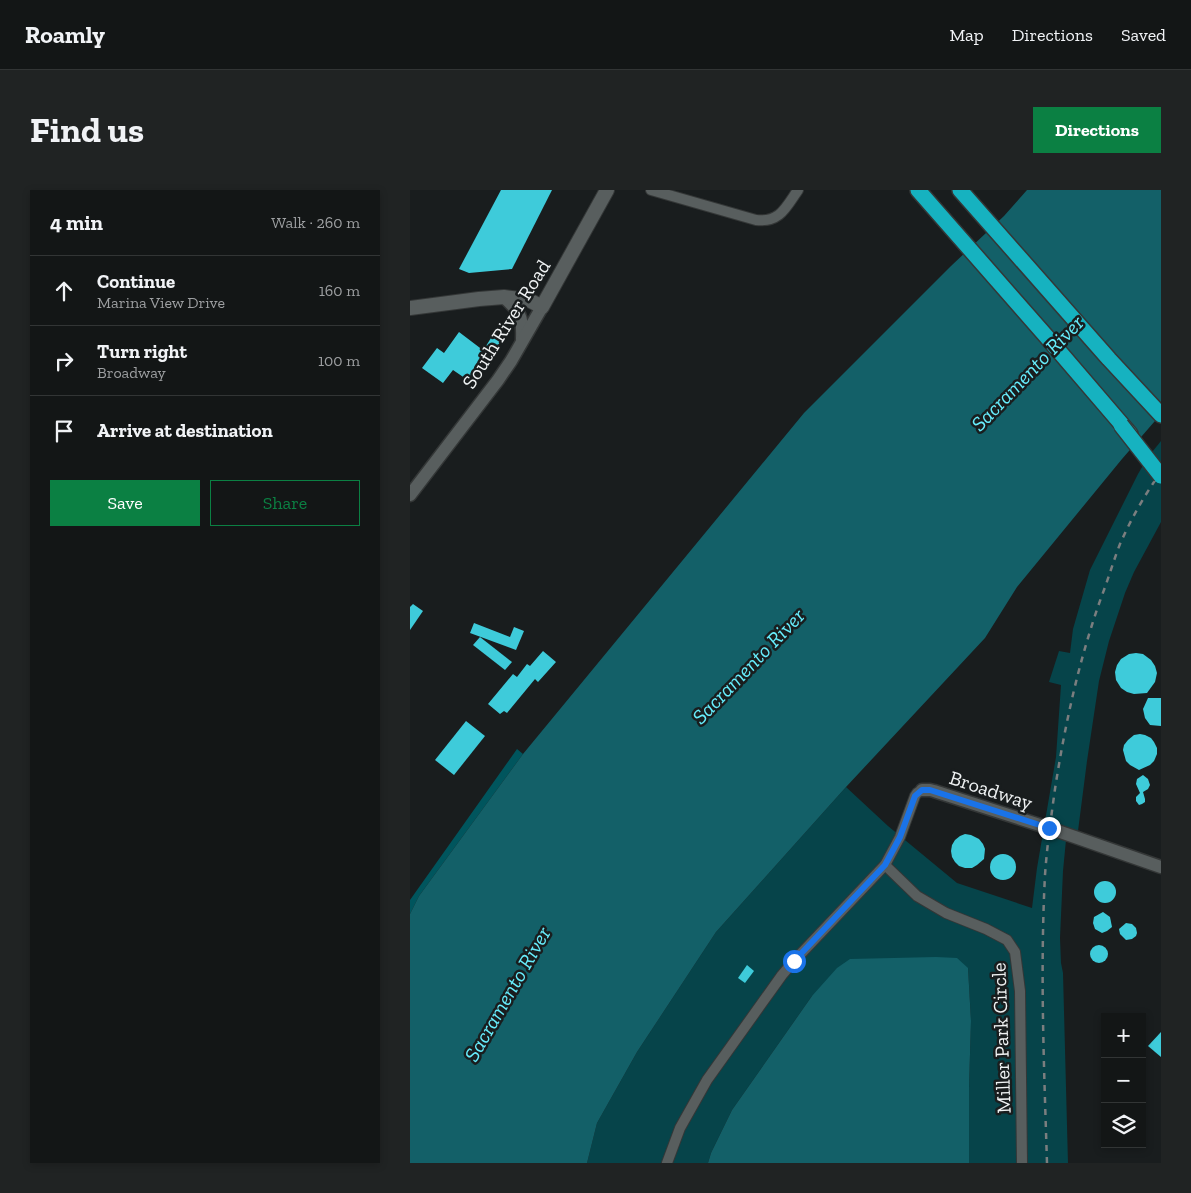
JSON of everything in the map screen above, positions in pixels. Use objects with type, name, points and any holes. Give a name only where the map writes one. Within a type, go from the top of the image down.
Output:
[{"type":"highway","points":[[918,190],[1046,336],[1161,476]]},
{"type":"highway","points":[[960,190],[1161,416]]},
{"type":"highway","points":[[1121,425],[1161,468]]},
{"type":"main road","name":"South River Road","points":[[542,307],[607,190]]},
{"type":"main road","points":[[410,308],[504,297],[529,300],[542,307]]},
{"type":"street","points":[[651,190],[765,221],[774,219],[780,214],[798,190]]},
{"type":"street","points":[[504,297],[517,310],[523,323],[522,341]]},
{"type":"street","name":"South River Road","points":[[410,495],[498,380],[542,307]]},
{"type":"street","points":[[667,1163],[680,1128],[708,1080],[782,975],[885,865],[900,837],[915,796],[922,790]]},
{"type":"street","name":"Broadway","points":[[922,790],[930,790],[1049,828],[1161,867]]},
{"type":"street","name":"Miller Park Circle","points":[[885,865],[917,896],[946,913],[986,929],[1007,940],[1015,952],[1020,991],[1022,1163]]},
{"type":"shaded area","points":[[1161,441],[1161,522],[1134,572],[1109,641],[1099,681],[1078,831],[1073,829],[1066,840],[1060,938],[1063,973],[1068,1163],[969,1163],[971,1021],[968,968],[812,996],[732,1110],[708,1163],[587,1163],[597,1123],[637,1052],[716,932],[846,787],[888,826],[957,883],[1032,908],[1056,757],[1061,685],[1049,682],[1059,651],[1070,653],[1073,629],[1090,570],[1138,474],[1148,457]]},
{"type":"shaded area","points":[[517,749],[523,754],[419,896],[410,914],[410,900]]},
{"type":"water","name":"Sacramento River","points":[[1027,190],[1161,190],[1161,414],[1017,587],[985,638],[846,787],[716,932],[637,1052],[597,1123],[587,1163],[410,1163],[410,914],[419,896],[523,754],[804,413],[951,266],[1004,216]]},
{"type":"water","points":[[957,958],[968,968],[971,1021],[969,1163],[708,1163],[732,1110],[812,996],[837,968],[850,959]]},
{"type":"building","points":[[501,190],[552,190],[512,269],[469,273],[459,269]]},
{"type":"building","points":[[494,330],[504,338],[493,351],[486,346],[491,338],[489,336]]},
{"type":"building","points":[[459,332],[488,354],[472,374],[476,377],[472,383],[453,370],[443,383],[422,368],[437,348],[444,353]]},
{"type":"building","points":[[413,604],[423,611],[410,630],[410,607]]},
{"type":"building","points":[[474,623],[510,637],[514,627],[524,631],[516,650],[470,633]]},
{"type":"building","points":[[480,637],[512,662],[505,670],[473,645]]},
{"type":"building","points":[[543,651],[556,662],[538,682],[535,679],[507,713],[504,711],[500,714],[488,704],[513,674],[517,677],[527,664],[530,666]]},
{"type":"building","points":[[1129,654],[1143,654],[1151,660],[1157,673],[1155,682],[1147,693],[1134,694],[1127,692],[1121,688],[1116,680],[1115,672],[1121,659]]},
{"type":"building","points":[[1148,698],[1161,698],[1161,726],[1150,725],[1145,718],[1143,709]]},
{"type":"building","points":[[466,721],[485,736],[454,775],[435,760]]},
{"type":"building","points":[[1140,734],[1151,738],[1157,748],[1157,754],[1150,765],[1139,770],[1126,761],[1123,750],[1128,740],[1134,735]]},
{"type":"building","points":[[1143,775],[1148,779],[1150,785],[1143,792],[1145,802],[1139,805],[1136,797],[1140,793],[1136,784],[1137,779]]},
{"type":"building","points":[[965,834],[979,839],[985,849],[984,859],[972,868],[959,866],[952,857],[952,845],[955,840]]},
{"type":"building","points":[[1003,854],[1012,858],[1016,867],[1012,876],[1003,880],[994,876],[990,867],[994,858]]},
{"type":"building","points":[[1105,881],[1113,884],[1116,892],[1113,900],[1105,903],[1097,900],[1094,892],[1097,884]]},
{"type":"building","points":[[1103,912],[1110,917],[1112,927],[1102,933],[1095,929],[1093,923],[1094,917]]},
{"type":"building","points":[[1126,923],[1132,924],[1136,928],[1136,936],[1132,939],[1126,940],[1120,934],[1119,929]]},
{"type":"building","points":[[1095,945],[1103,945],[1108,950],[1106,961],[1095,963],[1090,958],[1090,950]]},
{"type":"building","points":[[747,965],[754,971],[745,983],[738,978]]},
{"type":"building","points":[[1161,1032],[1161,1057],[1148,1046]]},
{"type":"railway","points":[[1047,1163],[1043,1019],[1045,875],[1059,765],[1079,669],[1093,621],[1120,544],[1149,489],[1161,472]]},
{"type":"route","points":[[794,961],[885,865],[900,837],[915,796],[922,790],[930,790],[1049,828]]}]
